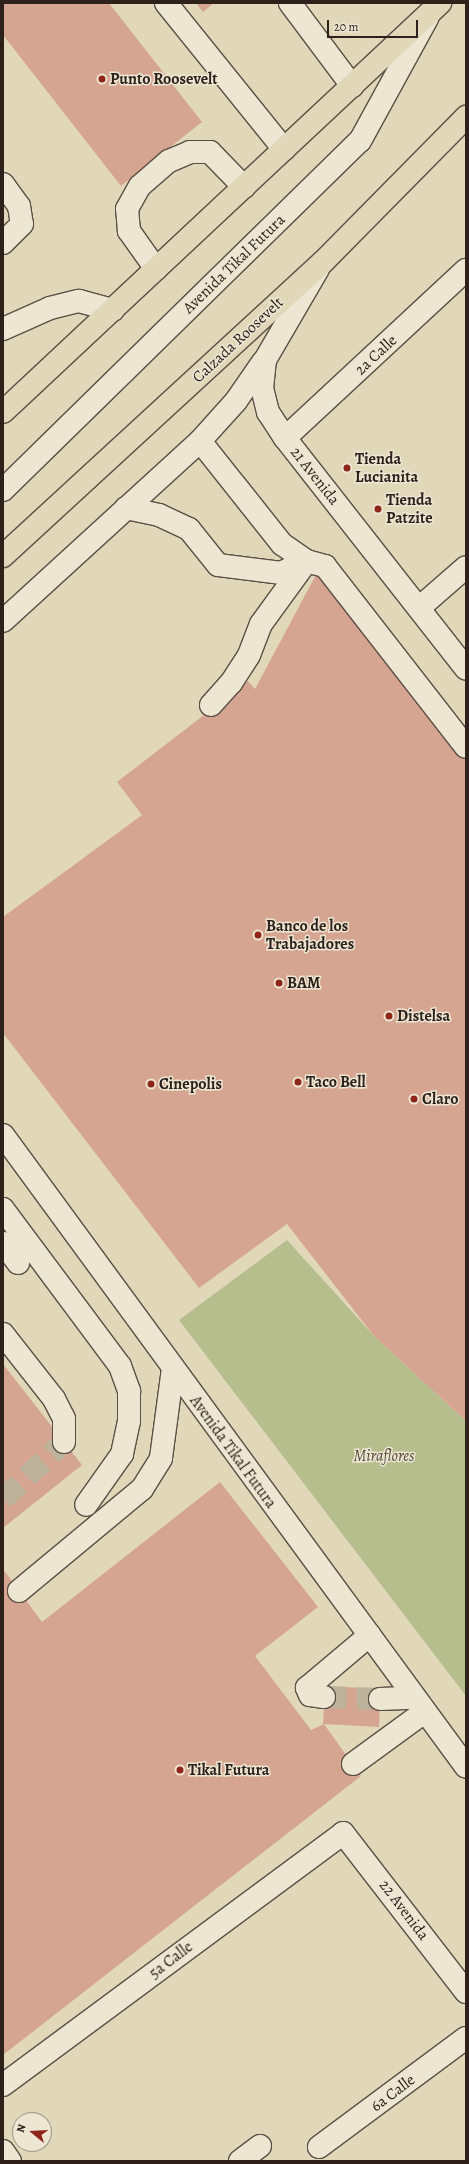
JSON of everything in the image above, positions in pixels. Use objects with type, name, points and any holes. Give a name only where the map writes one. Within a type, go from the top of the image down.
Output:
[{"type":"highway","points":[[3,412],[436,7]]},
{"type":"highway","name":"Calzada Roosevelt","points":[[3,556],[323,262],[466,117]]},
{"type":"street","points":[[166,3],[284,149]]},
{"type":"street","points":[[290,3],[352,86]]},
{"type":"street","name":"Avenida Tikal Futura","points":[[3,490],[360,141],[436,7]]},
{"type":"street","points":[[156,269],[129,232],[127,210],[140,186],[169,161],[190,152],[210,152],[244,187]]},
{"type":"street","points":[[3,184],[19,206],[22,224],[3,243]]},
{"type":"street","name":"21 Avenida","points":[[323,262],[265,360],[262,388],[268,412],[285,438],[466,669]]},
{"type":"street","name":"2a Calle","points":[[285,438],[466,270]]},
{"type":"street","points":[[3,329],[50,308],[79,301],[113,310]]},
{"type":"street","points":[[3,621],[200,441],[236,401],[265,360]]},
{"type":"street","points":[[200,441],[282,544],[306,561],[325,566],[466,747]]},
{"type":"street","points":[[126,508],[159,515],[189,529],[218,565],[281,573],[306,561]]},
{"type":"street","points":[[211,705],[231,683],[249,655],[262,624],[306,561]]},
{"type":"street","points":[[419,608],[466,567]]},
{"type":"street","name":"Avenida Tikal Futura","points":[[3,1135],[370,1635],[418,1705],[466,1767]]},
{"type":"street","points":[[3,1209],[120,1366],[129,1391],[129,1421],[122,1454],[86,1505]]},
{"type":"street","points":[[3,1243],[18,1263]]},
{"type":"street","points":[[3,1334],[54,1399],[64,1419],[64,1442]]},
{"type":"street","points":[[19,1591],[142,1489],[161,1458],[173,1368]]},
{"type":"street","points":[[324,1696],[310,1695],[307,1688],[370,1635]]},
{"type":"street","points":[[380,1699],[418,1705]]},
{"type":"street","points":[[352,1764],[418,1705]]},
{"type":"street","name":"22 Avenida","points":[[338,1835],[347,1836],[466,1992]]},
{"type":"street","name":"5a Calle","points":[[3,2084],[338,1835]]},
{"type":"street","name":"6a Calle","points":[[319,2147],[466,2038]]},
{"type":"street","points":[[240,2161],[260,2146]]},
{"type":"street","points":[[3,2151],[10,2161]]},
{"type":"green space","name":"Miraflores","points":[[287,1240],[374,1336],[466,1421],[466,1696],[179,1320]]},
{"type":"building","name":"Punto Roosevelt","points":[[3,3],[109,3],[202,122],[121,186],[3,35]]},
{"type":"building","points":[[196,3],[214,3],[203,12]]},
{"type":"building","points":[[319,569],[466,761],[466,1421],[374,1336],[287,1224],[199,1288],[3,1033],[3,917],[142,815],[117,782],[248,681],[255,689]]},
{"type":"building","points":[[3,1364],[82,1465],[3,1528]]},
{"type":"building","name":"Tikal Futura","points":[[220,1482],[318,1607],[255,1656],[311,1730],[324,1724],[361,1776],[3,2055],[3,1569],[42,1622]]},
{"type":"building","points":[[325,1686],[381,1689],[379,1727],[323,1724]]},
{"type":"tunnel","points":[[3,1499],[64,1442]]},
{"type":"tunnel","points":[[324,1697],[380,1699]]},
{"type":"place","name":"Punto Roosevelt","points":[[102,79]]},
{"type":"place","name":"Tienda Lucianita","points":[[347,468]]},
{"type":"place","name":"Tienda Patzite","points":[[378,509]]},
{"type":"place","name":"Banco de los Trabajadores","points":[[258,935]]},
{"type":"place","name":"BAM","points":[[279,983]]},
{"type":"place","name":"Distelsa","points":[[389,1016]]},
{"type":"place","name":"Taco Bell","points":[[298,1082]]},
{"type":"place","name":"Cinepolis","points":[[151,1084]]},
{"type":"place","name":"Claro","points":[[414,1099]]},
{"type":"place","name":"Tikal Futura","points":[[180,1770]]}]
